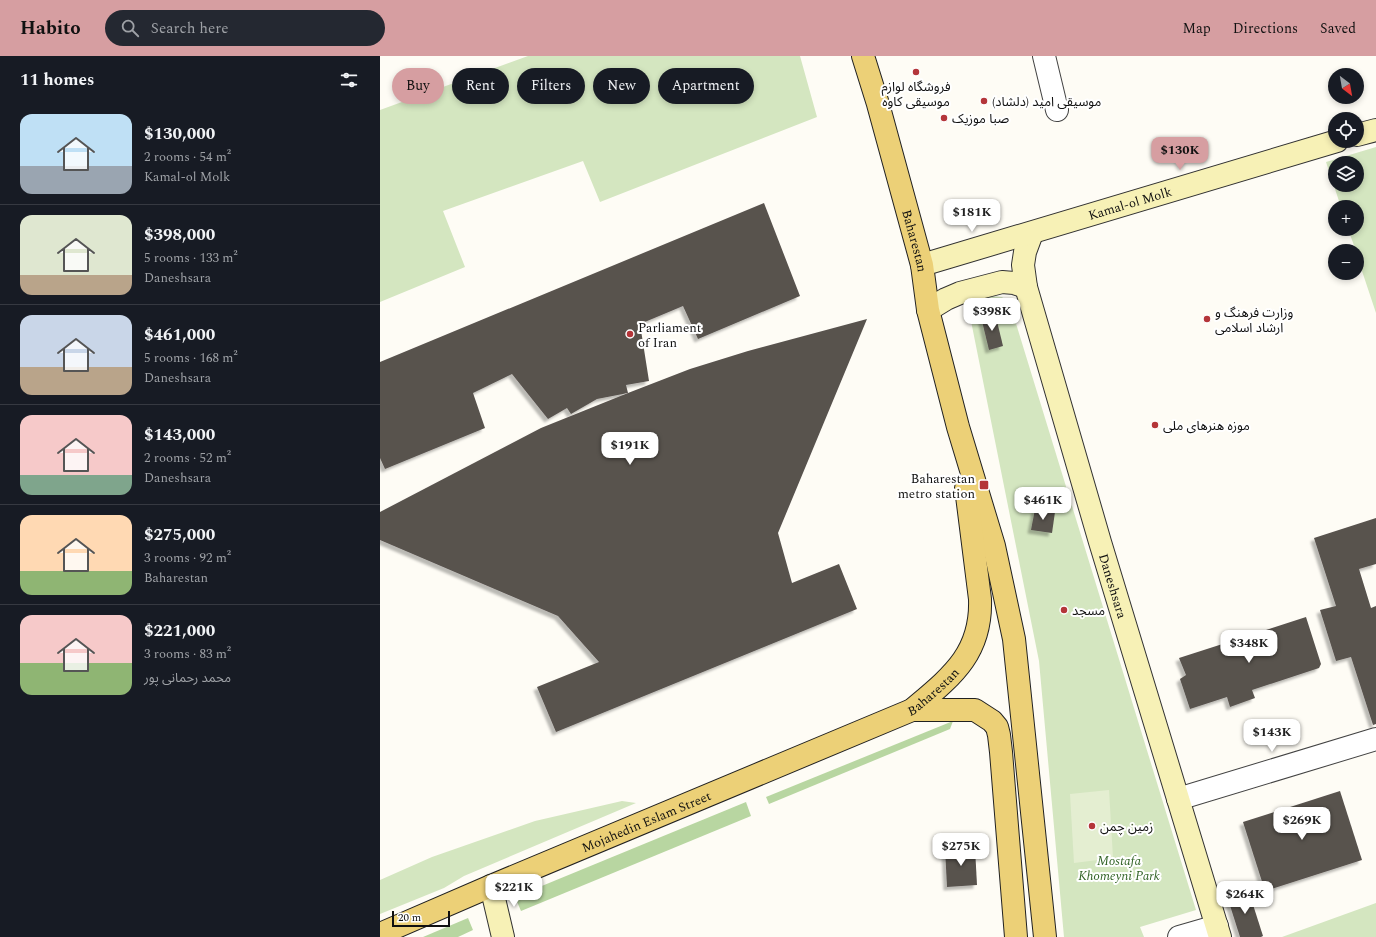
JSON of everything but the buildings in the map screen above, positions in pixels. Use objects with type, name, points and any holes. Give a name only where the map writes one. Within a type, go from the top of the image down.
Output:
[{"type":"main road","name":"Baharestan","points":[[863,56],[878,104],[922,265],[928,310],[958,427],[994,546],[1014,639],[1044,937]]},
{"type":"main road","name":"Baharestan","points":[[912,710],[949,678],[960,665],[971,646],[978,629],[980,598],[958,427]]},
{"type":"main road","name":"Baharestan","points":[[912,710],[975,710],[992,721],[997,727],[1001,752],[1016,937]]},
{"type":"main road","name":"Mojahedin Eslam Street","points":[[380,934],[912,710]]},
{"type":"street","points":[[1044,56],[1057,110]]},
{"type":"street","points":[[1364,133],[1376,130]]},
{"type":"street","name":"Kamal-ol Molk","points":[[922,265],[1328,144]]},
{"type":"street","name":"Daneshsara","points":[[1032,233],[1025,252],[1023,265],[1026,287],[1100,542],[1218,932]]},
{"type":"street","points":[[928,310],[946,299],[960,293],[1002,282],[1014,283],[1026,287]]},
{"type":"street","points":[[1178,799],[1376,739]]},
{"type":"street","points":[[492,886],[503,937]]},
{"type":"street","points":[[1179,937],[1218,932]]},
{"type":"green space","points":[[528,56],[800,56],[817,117],[600,202],[583,161],[443,211],[465,267],[380,302],[380,110],[396,104],[444,104],[444,87],[452,84],[452,104],[509,104],[509,68],[495,68]]},
{"type":"green space","points":[[1376,147],[1376,313],[1364,277],[1364,244],[1353,244],[1351,236],[1364,236],[1364,200],[1339,200],[1336,192],[1364,192],[1364,156],[1346,156]]},
{"type":"green space","name":"Mostafa Khomeyni Park","points":[[992,296],[1002,297],[1010,304],[1196,910],[1140,927],[1144,937],[1064,937],[1039,661],[968,306],[977,299]]},
{"type":"green space","points":[[953,721],[950,729],[769,804],[766,797]]},
{"type":"green space","name":"زمین چمن","points":[[1109,790],[1113,858],[1074,863],[1070,794]]},
{"type":"green space","points":[[622,801],[636,803],[464,876],[444,888],[380,914],[380,880],[432,857],[535,821]]},
{"type":"green space","points":[[746,802],[751,816],[521,911],[515,897]]},
{"type":"green space","points":[[1376,903],[1376,937],[1282,937]]},
{"type":"green space","points":[[468,918],[473,930],[458,937],[423,937]]},
{"type":"place","name":"فروشگاه لوازم موسیقی کاوه","points":[[916,72]]},
{"type":"place","name":"موسیقی امید (دلشاد)","points":[[984,101]]},
{"type":"place","name":"صبا موزیک","points":[[944,118]]},
{"type":"place","name":"وزارت فرهنگ و ارشاد اسلامی","points":[[1207,319]]},
{"type":"place","name":"Parliament of Iran","points":[[630,334]]},
{"type":"place","name":"موزه هنرهای ملی","points":[[1155,425]]},
{"type":"place","name":"Baharestan metro station","points":[[984,485]]},
{"type":"place","name":"مسجد","points":[[1064,610]]},
{"type":"place","name":"زمین چمن","points":[[1092,826]]}]
